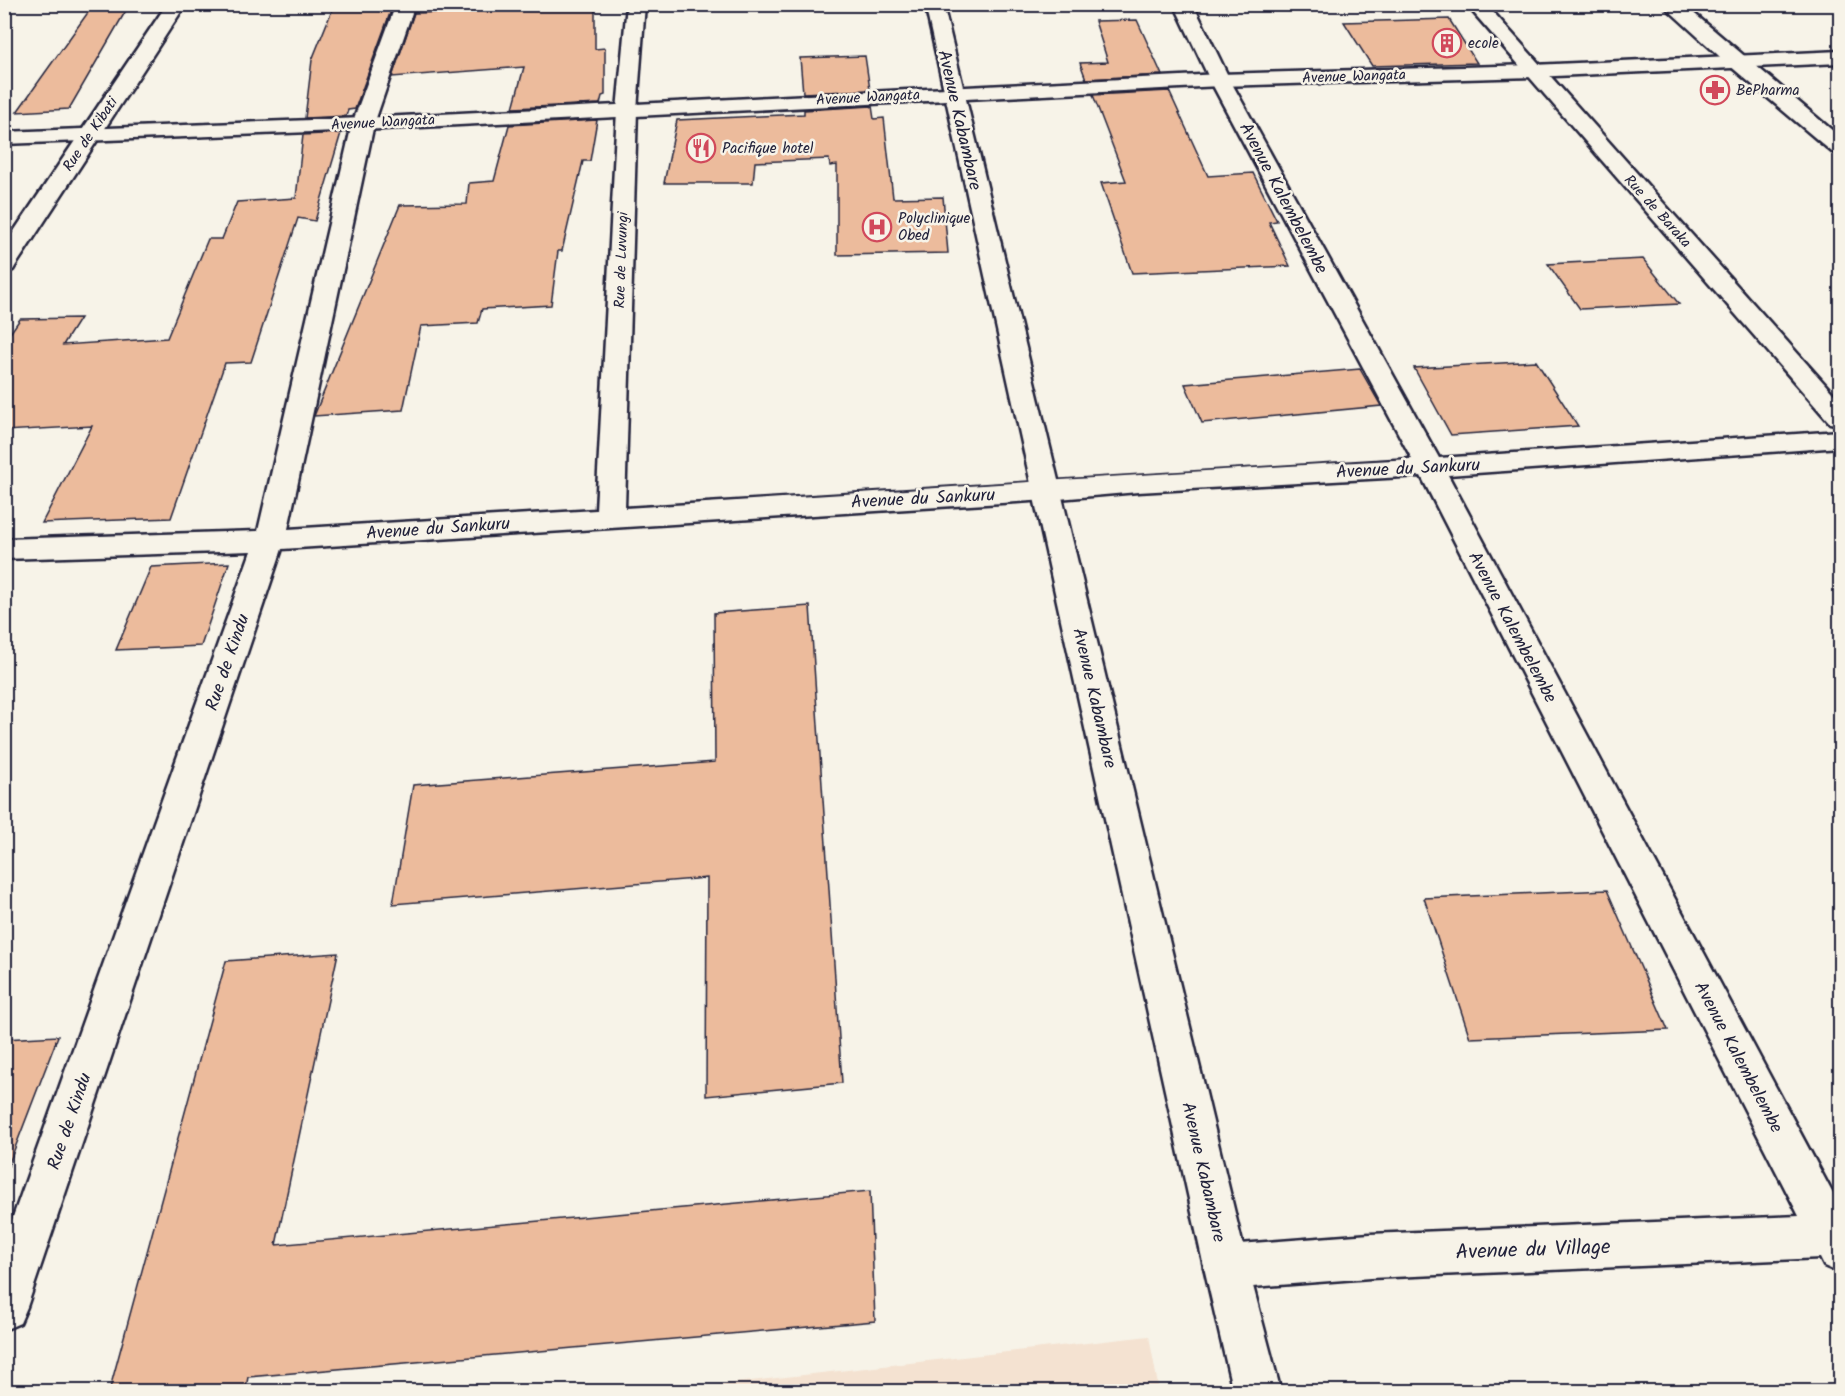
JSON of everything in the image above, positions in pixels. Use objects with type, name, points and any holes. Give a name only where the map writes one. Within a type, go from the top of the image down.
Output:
[{"type":"street","name":"Rue de Kibati","points":[[4,265],[177,4]]},
{"type":"street","name":"Rue de Kindu","points":[[4,1307],[270,539],[363,124],[406,4]]},
{"type":"street","name":"Rue de Luvungi","points":[[610,517],[627,110],[636,4]]},
{"type":"street","name":"Avenue Kabambare","points":[[934,4],[1226,1267],[1257,1392]]},
{"type":"street","name":"Avenue Kalembelembe","points":[[1183,4],[1220,80],[1430,467],[1838,1241]]},
{"type":"street","name":"Rue de Baraka","points":[[1475,4],[1840,417]]},
{"type":"street","points":[[1671,4],[1736,62],[1840,147]]},
{"type":"street","name":"Avenue Wangata","points":[[4,138],[363,124],[1220,80],[1533,71],[1840,57]]},
{"type":"street","name":"Avenue du Sankuru","points":[[4,549],[270,539],[1047,491],[1138,483],[1430,467],[1840,439]]},
{"type":"street","name":"Avenue du Village","points":[[1226,1267],[1370,1256],[1838,1241]]},
{"type":"shaded area","points":[[1149,1336],[1159,1391],[662,1391]]},
{"type":"building","points":[[94,4],[125,4],[128,7],[69,109],[17,112]]},
{"type":"building","points":[[552,4],[595,4],[595,49],[605,48],[605,95],[602,96],[600,104],[513,108],[524,67],[392,77],[414,13],[552,9]]},
{"type":"building","points":[[393,5],[355,109],[348,110],[346,116],[305,118],[312,60],[333,8]]},
{"type":"building","points":[[1449,19],[1477,63],[1372,66],[1344,22]]},
{"type":"building","points":[[1137,20],[1162,75],[1086,79],[1080,63],[1108,62],[1095,21]]},
{"type":"building","points":[[865,56],[870,90],[803,93],[800,58]]},
{"type":"building","points":[[1169,91],[1208,176],[1253,173],[1277,221],[1269,222],[1290,266],[1132,273],[1101,183],[1126,181],[1093,95]]},
{"type":"building","points":[[872,106],[874,119],[884,118],[893,198],[943,197],[948,253],[837,255],[837,165],[830,166],[829,159],[755,162],[753,183],[664,183],[677,120],[804,114],[804,110]]},
{"type":"building","points":[[597,120],[590,161],[583,161],[562,251],[558,251],[551,305],[482,309],[478,323],[421,326],[403,410],[314,416],[400,205],[467,204],[469,183],[494,181],[509,125]]},
{"type":"building","points":[[341,133],[315,221],[298,218],[251,362],[225,363],[171,518],[42,523],[92,426],[4,431],[4,342],[20,319],[80,318],[63,345],[167,338],[208,239],[222,239],[237,202],[296,198],[303,135]]},
{"type":"building","points":[[1643,259],[1679,304],[1580,309],[1548,264]]},
{"type":"building","points":[[1536,361],[1578,426],[1451,435],[1414,368]]},
{"type":"building","points":[[1360,369],[1381,406],[1202,423],[1185,384]]},
{"type":"building","points":[[229,563],[201,646],[116,650],[151,567]]},
{"type":"building","points":[[810,606],[842,1083],[706,1096],[707,878],[393,904],[413,785],[715,762],[714,613]]},
{"type":"building","points":[[1607,890],[1668,1030],[1470,1038],[1424,898]]},
{"type":"building","points":[[338,953],[276,1245],[870,1191],[875,1321],[248,1377],[246,1388],[203,1392],[109,1392],[226,961]]},
{"type":"building","points":[[58,1036],[8,1166],[4,1165],[4,1039]]},
{"type":"place","name":"ecole","points":[[1447,43]]},
{"type":"place","name":"BePharma","points":[[1715,90]]},
{"type":"place","name":"Pacifique hotel","points":[[701,148]]},
{"type":"place","name":"Polyclinique Obed","points":[[877,227]]}]
